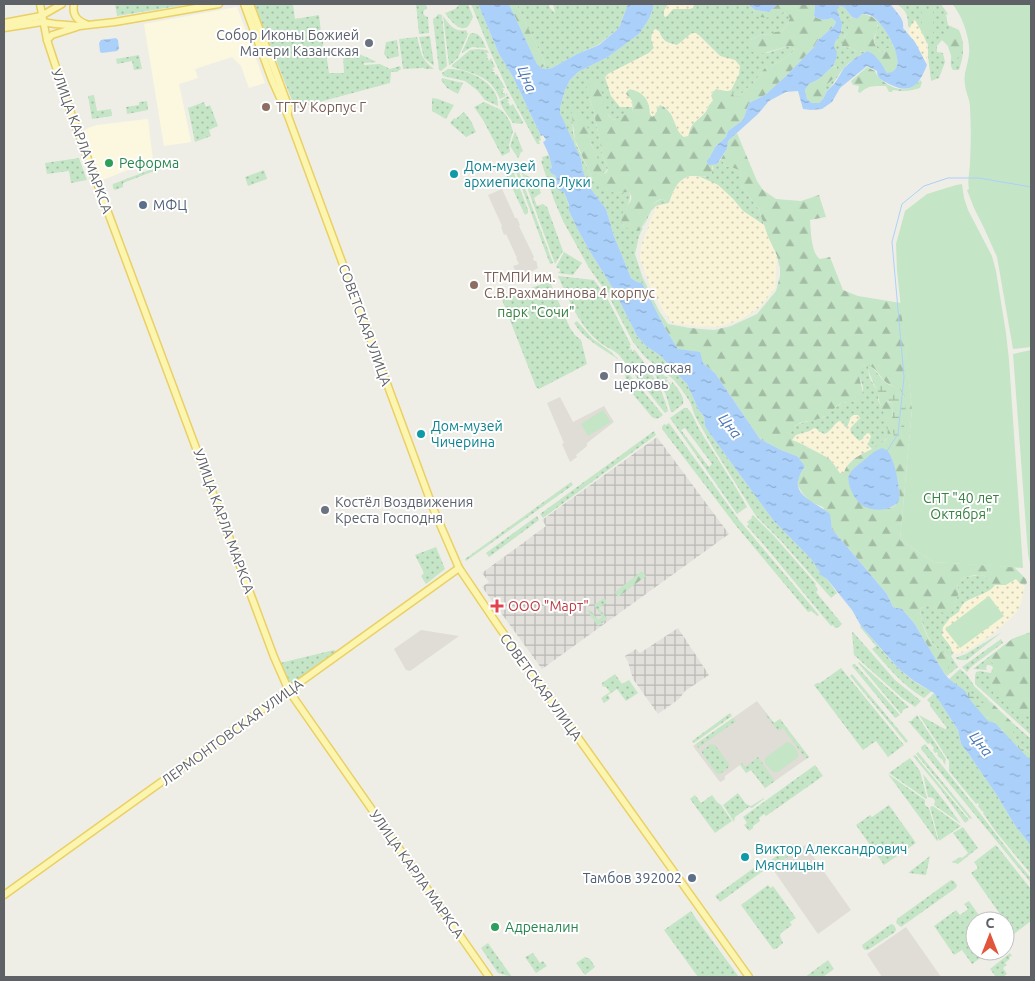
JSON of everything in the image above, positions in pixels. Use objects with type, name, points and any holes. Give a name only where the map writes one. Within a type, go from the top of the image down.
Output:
[{"type":"main road","name":"УЛИЦА КАРЛА МАРКСА","points":[[40,4],[46,40],[72,116],[274,657],[289,691],[489,977]]},
{"type":"main road","points":[[4,28],[42,19],[62,4]]},
{"type":"main road","points":[[74,4],[73,10],[76,17],[88,25]]},
{"type":"main road","points":[[46,40],[52,35],[80,26],[220,4]]},
{"type":"main road","name":"СОВЕТСКАЯ УЛИЦА","points":[[244,4],[272,80],[288,116],[433,508],[459,568],[499,628],[749,977]]},
{"type":"main road","name":"СОВЕТСКАЯ УЛИЦА","points":[[250,4],[289,108],[288,116]]},
{"type":"main road","points":[[4,23],[42,19],[55,24],[80,26]]},
{"type":"main road","name":"ЛЕРМОНТОВСКАЯ УЛИЦА","points":[[4,895],[459,568]]},
{"type":"shaded area","points":[[237,7],[265,83],[249,88],[241,66],[232,57],[195,69],[198,78],[179,84],[191,142],[164,146],[144,24]]},
{"type":"shaded area","points":[[148,119],[153,160],[105,179],[99,178],[82,132],[97,125]]},
{"type":"shaded area","points":[[502,189],[515,218],[517,218],[538,268],[519,278],[513,266],[519,264],[517,258],[506,234],[504,235],[488,195]]},
{"type":"shaded area","points":[[560,397],[573,422],[604,406],[614,422],[587,443],[587,446],[570,462],[547,403]]},
{"type":"shaded area","points":[[657,437],[729,534],[542,669],[482,587],[489,582],[482,573],[546,526],[542,520]]},
{"type":"shaded area","points":[[678,628],[709,675],[685,691],[679,699],[658,714],[633,679],[625,656],[636,649],[640,653]]},
{"type":"shaded area","points":[[421,630],[459,636],[410,671],[406,670],[394,649]]},
{"type":"shaded area","points":[[757,701],[774,723],[780,719],[809,757],[765,788],[751,770],[746,773],[740,765],[725,776],[725,779],[721,782],[693,746]]},
{"type":"shaded area","points":[[805,845],[851,910],[818,934],[772,868]]},
{"type":"shaded area","points":[[906,927],[941,977],[882,977],[867,954]]},
{"type":"green space","points":[[115,4],[190,4],[117,16]]},
{"type":"green space","points":[[254,4],[293,4],[295,19],[319,15],[329,73],[344,73],[343,55],[349,55],[349,50],[354,49],[357,53],[377,62],[364,63],[364,65],[380,64],[390,69],[400,66],[401,69],[397,72],[391,72],[390,83],[295,108]]},
{"type":"green space","points":[[416,4],[426,4],[427,9],[423,13],[428,17],[429,33],[419,34]]},
{"type":"green space","points":[[460,4],[468,4],[473,17],[466,28],[456,25],[445,13],[455,9]]},
{"type":"green space","points":[[471,4],[478,4],[499,54],[513,77],[541,136],[540,144],[537,144],[508,90]]},
{"type":"green space","points":[[509,4],[516,4],[545,62],[541,68],[537,64]]},
{"type":"green space","points":[[516,4],[549,4],[555,13],[553,4],[628,4],[619,28],[598,45],[552,68],[546,69],[541,68],[545,62]]},
{"type":"green space","points":[[653,4],[668,4],[664,11],[665,17],[673,9],[689,9],[694,6],[693,4],[748,4],[755,10],[753,12],[777,15],[784,12],[790,18],[782,31],[769,35],[761,34],[751,40],[767,53],[789,46],[793,47],[794,51],[771,66],[767,66],[738,97],[734,96],[731,90],[739,74],[731,59],[720,56],[699,35],[692,33],[678,45],[666,41],[662,38],[659,31],[651,39],[654,48],[649,53],[608,74],[620,107],[632,107],[633,111],[631,113],[614,120],[604,110],[587,86],[603,157],[608,168],[604,174],[588,137],[572,109],[573,132],[576,144],[591,176],[607,190],[618,193],[629,192],[629,202],[621,219],[624,226],[643,228],[635,254],[644,282],[642,283],[631,278],[614,236],[606,209],[591,189],[583,172],[581,159],[562,119],[560,108],[570,80],[578,72],[608,57],[639,34],[649,19]]},
{"type":"green space","points":[[778,4],[815,4],[814,16],[823,20],[832,18],[836,22],[787,75],[765,95],[749,103],[743,120],[728,131],[726,137],[715,147],[707,160],[708,164],[712,164],[712,174],[683,179],[672,194],[669,203],[662,199],[655,203],[639,231],[626,228],[621,219],[624,210],[631,200],[629,192],[610,192],[591,176],[575,140],[572,109],[575,108],[580,111],[585,119],[591,144],[604,174],[607,172],[608,168],[603,157],[593,108],[588,94],[590,79],[593,78],[600,87],[606,111],[614,120],[633,111],[632,101],[626,94],[630,89],[639,92],[645,97],[649,105],[650,114],[657,112],[657,108],[660,105],[663,106],[671,114],[679,132],[688,136],[692,125],[707,110],[712,93],[716,89],[731,90],[734,96],[738,97],[767,66],[771,66],[794,51],[793,47],[789,46],[760,54],[749,50],[748,42],[761,34],[769,35],[782,31],[787,25],[790,18],[784,12],[768,17],[752,14],[755,10],[769,12]]},
{"type":"green space","points":[[897,4],[941,4],[948,14],[946,15],[948,25],[959,30],[961,35],[963,50],[959,70],[953,70],[951,61],[953,51],[942,40],[937,46],[937,52],[943,53],[945,62],[939,78],[931,81],[928,44],[908,26],[906,13]]},
{"type":"green space","points":[[952,4],[1031,4],[1031,347],[1013,349],[997,257],[967,190],[969,189],[971,121],[965,73],[969,49],[962,21]]},
{"type":"green space","points":[[839,6],[844,7],[852,17],[848,22],[848,33],[843,38],[844,47],[852,48],[857,52],[867,51],[846,65],[827,91],[824,90],[824,86],[833,79],[837,67],[833,66],[835,58],[834,44],[841,29],[841,20],[837,9]]},
{"type":"green space","points":[[922,11],[933,11],[933,34],[922,34]]},
{"type":"green space","points":[[438,14],[442,15],[447,66],[441,71],[439,70],[433,19]]},
{"type":"green space","points":[[862,14],[869,15],[876,20],[878,26],[874,40],[878,49],[881,52],[885,52],[886,48],[888,48],[896,52],[897,66],[891,73],[887,74],[878,59],[871,53],[866,51],[857,52],[852,48],[842,46],[843,38],[848,33],[850,18],[857,19]]},
{"type":"green space","points":[[443,16],[453,27],[462,31],[466,30],[468,34],[458,58],[450,65],[449,65]]},
{"type":"green space","points":[[875,19],[885,30],[896,52],[881,52],[876,47],[874,40],[878,26]]},
{"type":"green space","points":[[950,28],[959,35],[963,42],[962,51],[956,60],[952,59],[946,40],[946,30]]},
{"type":"green space","points":[[470,34],[480,36],[486,48],[472,47],[462,53]]},
{"type":"green space","points":[[430,36],[434,66],[424,58],[419,37]]},
{"type":"green space","points":[[417,37],[422,55],[434,69],[403,69],[399,39]]},
{"type":"green space","points":[[397,40],[399,56],[388,59],[384,54],[386,42]]},
{"type":"green space","points":[[470,50],[487,50],[489,53],[486,53],[488,56],[486,58],[489,61],[491,58],[495,67],[492,68],[494,70],[492,72],[495,72],[495,75],[497,74],[505,88],[502,88],[504,90],[502,93],[505,93],[505,96],[506,93],[508,95],[500,99],[496,91],[486,80],[452,67]]},
{"type":"green space","points":[[139,55],[142,69],[134,70],[132,61],[117,64],[116,59]]},
{"type":"green space","points":[[833,66],[837,67],[837,72],[833,79],[825,86],[824,90],[827,91],[823,99],[819,103],[812,103],[807,99],[805,90],[809,84],[819,79]]},
{"type":"green space","points":[[867,67],[875,71],[885,83],[895,88],[905,89],[920,80],[922,82],[920,88],[889,92],[886,86],[875,86],[869,87],[860,93],[858,92],[859,86],[853,85],[851,81]]},
{"type":"green space","points":[[448,69],[473,74],[485,82],[495,93],[498,106],[485,100],[477,90],[465,81],[443,76],[442,73]]},
{"type":"green space","points":[[442,78],[463,83],[458,94],[447,88],[441,80]]},
{"type":"green space","points":[[94,95],[97,111],[111,109],[112,116],[92,119],[88,96]]},
{"type":"green space","points":[[508,96],[510,99],[507,99],[509,101],[507,103],[510,106],[513,104],[523,122],[522,124],[513,123],[502,106],[500,101]]},
{"type":"green space","points":[[432,98],[454,105],[446,119],[432,111]]},
{"type":"green space","points":[[147,101],[148,110],[127,114],[126,107],[139,105],[139,102]]},
{"type":"green space","points":[[204,102],[206,107],[210,105],[218,126],[209,130],[211,136],[195,142],[188,108]]},
{"type":"green space","points":[[484,102],[501,110],[506,115],[513,131],[509,145],[510,152],[502,156],[474,107]]},
{"type":"green space","points":[[464,112],[476,132],[466,137],[450,123]]},
{"type":"green space","points":[[515,131],[523,151],[518,158],[510,146]]},
{"type":"green space","points":[[737,133],[757,181],[763,190],[776,199],[801,201],[819,195],[826,217],[810,220],[813,247],[820,259],[830,257],[843,290],[858,296],[901,303],[912,409],[900,540],[934,562],[1014,567],[1026,579],[1027,583],[1025,585],[1013,581],[999,586],[993,585],[984,576],[975,575],[961,580],[958,584],[958,594],[954,610],[945,613],[930,606],[920,609],[923,625],[929,640],[950,658],[948,669],[944,673],[914,623],[902,609],[893,607],[887,594],[832,529],[823,507],[810,502],[803,494],[798,486],[798,479],[805,466],[797,456],[760,439],[715,373],[703,363],[678,349],[642,283],[644,282],[642,276],[659,311],[668,324],[714,330],[731,326],[757,314],[776,291],[780,268],[759,210],[741,185],[739,170],[726,167],[721,159],[727,149],[728,141]],"holes":[[[865,365],[872,367],[884,381],[899,389],[904,396],[894,437],[892,403],[888,402],[881,394],[878,396],[888,428],[886,440],[855,458],[840,473],[830,459],[796,441],[790,435],[799,423],[826,416],[842,403],[862,400],[863,395],[859,376],[861,368]],[[890,456],[899,487],[897,503],[890,508],[858,501],[851,488],[850,474],[863,462]]]},
{"type":"green space","points":[[549,155],[552,168],[550,169],[551,173],[556,176],[557,182],[564,192],[569,211],[578,230],[614,290],[637,336],[646,346],[661,356],[687,384],[699,411],[704,416],[705,426],[708,431],[773,520],[811,559],[827,579],[837,593],[831,598],[782,542],[756,516],[712,446],[682,390],[674,380],[645,357],[633,342],[607,293],[589,268],[563,221],[541,161],[543,160],[542,157]]},
{"type":"green space","points":[[79,158],[87,180],[71,183],[69,171],[47,174],[45,163]]},
{"type":"green space","points":[[721,159],[726,167],[739,170],[741,185],[759,210],[764,225],[743,211],[718,185],[700,177],[705,177],[713,169],[712,164],[717,164]]},
{"type":"green space","points":[[170,163],[171,169],[167,166],[123,183],[123,187],[115,190],[113,188],[113,184]]},
{"type":"green space","points":[[264,170],[267,179],[248,186],[245,177]]},
{"type":"green space","points":[[516,172],[519,172],[553,263],[550,264]]},
{"type":"green space","points":[[514,173],[528,210],[528,213],[525,215],[506,175]]},
{"type":"green space","points":[[522,173],[536,180],[541,193],[534,198],[537,206],[543,204],[547,207],[563,251],[555,264]]},
{"type":"green space","name":"СНТ \"40 лет Октября\"","points":[[962,184],[968,210],[992,256],[1006,333],[1023,568],[934,562],[900,540],[912,409],[897,271],[896,244],[905,211],[927,194]]},
{"type":"green space","points":[[662,199],[669,203],[656,206],[651,211],[643,227],[650,211],[658,201]]},
{"type":"green space","points":[[564,252],[582,263],[573,275],[558,273],[560,269],[556,267]]},
{"type":"green space","points":[[558,276],[594,280],[607,298],[631,345],[629,345],[631,347],[629,350],[632,349],[633,352],[634,349],[654,378],[663,394],[668,411],[665,413],[619,355],[599,342],[585,327]]},
{"type":"green space","name":"парк \"Сочи\"","points":[[546,280],[550,282],[570,328],[581,340],[587,364],[539,389],[536,387],[501,297],[542,284]]},
{"type":"green space","points":[[577,321],[593,339],[619,360],[583,334],[574,323]]},
{"type":"green space","points":[[1031,350],[1031,569],[1028,554],[1013,354]]},
{"type":"green space","points":[[865,365],[869,365],[870,377],[881,394],[878,396],[878,400],[888,425],[888,435],[885,440],[872,449],[867,444],[870,441],[864,435],[863,439],[859,441],[851,433],[850,429],[857,421],[851,417],[847,428],[836,423],[828,433],[805,432],[792,440],[790,435],[792,428],[798,424],[824,417],[840,404],[859,401],[863,385],[859,371]]},
{"type":"green space","points":[[869,365],[885,382],[898,388],[903,393],[906,417],[901,438],[897,439],[894,437],[892,403],[883,398],[877,389],[868,369]]},
{"type":"green space","points":[[651,367],[668,378],[665,379],[668,380],[666,384],[669,382],[671,385],[672,382],[682,396],[683,404],[673,412],[671,412],[666,395]]},
{"type":"green space","points":[[624,368],[663,415],[661,417],[652,417],[631,392],[626,381]]},
{"type":"green space","points":[[684,408],[689,410],[747,507],[737,514],[670,418]],"holes":[[[685,428],[712,464],[709,467],[681,430]]]},
{"type":"green space","points":[[603,410],[611,422],[588,436],[581,424]]},
{"type":"green space","points":[[669,423],[739,520],[819,615],[817,616],[812,611],[808,612],[737,527],[662,429],[664,424]]},
{"type":"green space","points":[[654,431],[656,435],[543,518],[540,514]]},
{"type":"green space","points":[[571,482],[573,485],[466,561],[465,559]]},
{"type":"green space","points":[[753,515],[816,584],[818,590],[816,592],[842,624],[839,627],[831,626],[747,526],[749,524],[747,522]]},
{"type":"green space","points":[[537,516],[539,520],[489,557],[486,553]]},
{"type":"green space","points":[[436,547],[445,569],[426,584],[421,576],[424,573],[415,555]]},
{"type":"green space","points":[[642,571],[646,576],[618,597],[615,592]]},
{"type":"green space","points":[[980,575],[995,585],[992,590],[965,602],[959,612],[950,618],[942,635],[951,647],[953,654],[951,656],[958,667],[947,676],[944,673],[950,658],[930,640],[923,625],[920,609],[931,605],[937,609],[954,610],[958,594],[958,583],[965,578]]},
{"type":"green space","points":[[989,596],[1004,616],[960,648],[945,629]]},
{"type":"green space","points":[[604,598],[607,602],[599,608],[607,619],[598,626],[587,611],[590,610],[598,620],[602,617],[594,605]]},
{"type":"green space","points":[[861,626],[902,672],[921,686],[932,691],[924,698],[903,682],[872,649],[876,646]]},
{"type":"green space","points":[[853,632],[895,680],[921,701],[915,707],[902,698],[854,655]]},
{"type":"green space","points":[[1002,632],[967,660],[955,658],[966,654]]},
{"type":"green space","points":[[1031,632],[1031,735],[975,684],[976,672],[991,673],[992,666],[987,665],[987,670],[973,669],[1012,639]]},
{"type":"green space","points":[[1031,632],[1031,722],[1029,717],[1012,710],[1000,697],[995,696],[991,681],[995,666],[987,660],[1012,639]]},
{"type":"green space","points":[[1001,639],[1003,643],[972,666],[967,672],[962,667]]},
{"type":"green space","points":[[334,650],[338,652],[290,687],[280,663]]},
{"type":"green space","points":[[859,662],[909,707],[903,710],[901,714]]},
{"type":"green space","points":[[853,664],[900,715],[895,718],[852,666]]},
{"type":"green space","points":[[841,668],[904,745],[888,757],[876,741],[863,750],[814,685],[820,683]]},
{"type":"green space","points":[[960,669],[994,705],[988,701],[979,707],[963,687],[949,679]]},
{"type":"green space","points":[[615,674],[622,684],[629,680],[638,693],[626,701],[617,689],[608,695],[610,699],[604,703],[601,698],[610,692],[606,687],[602,686],[602,683]]},
{"type":"green space","points":[[852,674],[908,741],[906,743],[850,676]]},
{"type":"green space","points":[[949,679],[965,687],[977,699],[978,704],[988,718],[995,716],[998,720],[994,723],[988,723],[951,685]]},
{"type":"green space","points":[[934,693],[958,730],[961,744],[998,797],[1014,824],[1031,846],[1031,874],[996,832],[978,806],[978,803],[976,804],[949,771],[949,761],[919,715],[945,729],[947,728],[927,700]]},
{"type":"green space","points":[[988,701],[1014,724],[1015,727],[1012,731],[1004,731],[995,726],[996,718],[990,718],[984,714],[979,707],[982,703]]},
{"type":"green space","points":[[730,713],[732,716],[694,743],[692,741]]},
{"type":"green space","points":[[766,713],[774,723],[780,719],[809,757],[806,759],[783,728],[778,731]]},
{"type":"green space","points":[[917,715],[946,759],[945,765],[937,755],[937,752],[935,753],[930,743],[928,744],[908,721],[911,721]]},
{"type":"green space","points":[[733,718],[736,721],[698,748],[696,744]]},
{"type":"green space","points":[[1014,724],[1031,739],[1031,753],[1018,745],[1012,731]]},
{"type":"green space","points":[[1002,731],[1012,731],[1018,745],[1031,753],[1031,763],[1021,756]]},
{"type":"green space","points":[[787,742],[798,752],[798,757],[778,772],[773,772],[765,763],[765,758]]},
{"type":"green space","points":[[711,744],[715,745],[729,764],[728,768],[720,774],[717,774],[702,753]]},
{"type":"green space","points":[[925,744],[1031,878],[1031,883],[921,749]]},
{"type":"green space","points":[[918,752],[972,818],[970,819],[916,754]]},
{"type":"green space","points":[[915,755],[969,820],[965,823],[913,756]]},
{"type":"green space","points":[[758,757],[775,781],[765,788],[751,770],[746,773],[740,764],[742,763],[746,767]]},
{"type":"green space","points":[[910,758],[920,771],[926,799],[889,773]]},
{"type":"green space","points":[[815,765],[823,776],[766,816],[764,814],[759,818],[760,821],[749,831],[744,825],[747,823],[743,817]]},
{"type":"green space","points":[[888,774],[925,800],[925,805],[929,808],[937,841]]},
{"type":"green space","points":[[923,774],[961,824],[934,805],[935,801],[933,798],[928,797]]},
{"type":"green space","points":[[738,793],[746,804],[751,806],[764,799],[735,817],[734,822],[723,805]]},
{"type":"green space","points":[[695,795],[701,803],[712,795],[732,821],[715,833],[690,799]]},
{"type":"green space","points":[[889,805],[916,843],[884,865],[856,825]]},
{"type":"green space","points":[[933,806],[961,826],[939,841],[930,807]]},
{"type":"green space","points":[[963,827],[978,848],[958,864],[952,862],[968,853],[953,833]]},
{"type":"green space","points":[[793,844],[797,850],[769,871],[764,865]]},
{"type":"green space","points":[[996,845],[1031,889],[1031,921],[1015,933],[1015,911],[998,911],[971,873],[978,868],[974,862]]},
{"type":"green space","points":[[930,856],[926,875],[908,873]]},
{"type":"green space","points":[[758,865],[763,871],[720,902],[715,896]]},
{"type":"green space","points":[[951,880],[957,885],[956,888],[901,927],[896,923],[897,919]]},
{"type":"green space","points":[[768,885],[771,888],[773,886],[796,918],[790,922],[792,925],[781,933],[780,936],[783,943],[776,949],[773,949],[741,905]]},
{"type":"green space","points":[[969,901],[976,911],[965,911],[968,909],[964,904]]},
{"type":"green space","points":[[956,910],[960,915],[965,911],[965,954],[962,950],[954,955],[934,926]]},
{"type":"green space","points":[[691,911],[739,977],[698,977],[664,930]]},
{"type":"green space","points":[[891,924],[896,929],[895,932],[868,950],[863,948],[862,945]]},
{"type":"green space","points":[[488,943],[512,977],[498,973],[481,948]]},
{"type":"green space","points":[[533,953],[540,963],[543,961],[547,966],[536,973],[525,957]]},
{"type":"green space","points":[[585,957],[590,959],[595,967],[585,975],[576,963]]},
{"type":"green space","points":[[828,960],[834,969],[823,977],[805,977]]},
{"type":"green space","points":[[1000,961],[1008,961],[1005,963],[1007,965],[1003,968],[1007,974],[1003,977],[996,977],[990,969]]},
{"type":"sand","points":[[668,4],[693,4],[693,8],[673,9],[665,17],[664,11]]},
{"type":"sand","points":[[915,20],[927,46],[926,63],[908,33]]},
{"type":"sand","points":[[655,29],[659,31],[662,38],[666,41],[677,45],[692,33],[696,33],[720,56],[735,60],[740,66],[739,74],[731,90],[716,89],[713,91],[711,95],[713,101],[704,114],[692,125],[688,136],[684,137],[680,134],[672,115],[660,105],[652,117],[647,101],[635,90],[630,89],[626,94],[632,101],[632,107],[620,107],[611,96],[605,77],[649,53],[654,48],[652,36]]},
{"type":"sand","points":[[692,176],[700,177],[718,185],[743,211],[764,225],[777,256],[775,288],[759,308],[740,320],[718,327],[672,323],[651,288],[640,259],[641,246],[656,206],[669,203],[679,183]]},
{"type":"sand","points":[[858,415],[860,418],[850,429],[851,433],[859,441],[867,433],[870,434],[871,437],[867,444],[872,449],[851,461],[844,473],[840,473],[830,459],[792,440],[796,435],[808,432],[814,428],[820,433],[826,434],[839,421],[843,422],[847,428],[851,417]]},
{"type":"sand","points":[[1016,579],[1021,585],[1025,585],[1017,611],[991,635],[967,651],[953,654],[951,647],[942,635],[943,627],[950,618],[959,612],[961,606],[970,599],[986,592],[995,585],[1006,585]]},
{"type":"water","name":"Цна","points":[[478,4],[509,4],[537,64],[541,68],[546,69],[552,68],[577,54],[599,45],[619,28],[628,4],[653,4],[649,19],[639,34],[608,57],[578,72],[570,80],[565,90],[560,113],[581,159],[583,172],[591,189],[606,209],[614,236],[631,278],[642,283],[678,349],[700,352],[703,363],[715,373],[760,439],[797,456],[805,466],[798,481],[800,492],[830,514],[832,529],[887,594],[893,607],[902,609],[914,623],[949,679],[965,691],[988,721],[995,723],[1031,759],[1031,846],[1014,824],[998,797],[961,744],[958,730],[934,693],[899,669],[861,626],[852,610],[827,579],[819,574],[820,572],[811,559],[773,520],[708,431],[705,426],[704,416],[699,411],[687,384],[661,356],[646,346],[637,336],[614,290],[578,230],[569,211],[569,205],[564,192],[558,190],[556,176],[549,169],[552,168],[543,142],[546,140],[543,135],[541,136],[513,77],[499,54]]},
{"type":"water","points":[[748,4],[778,4],[769,12],[755,10]]},
{"type":"water","points":[[815,4],[891,4],[901,18],[903,28],[915,42],[927,65],[922,76],[912,87],[902,89],[882,80],[879,78],[877,71],[867,66],[840,88],[832,102],[822,109],[803,109],[798,91],[786,92],[769,101],[758,114],[728,141],[727,149],[717,164],[709,165],[707,160],[715,147],[726,137],[728,131],[743,120],[749,103],[765,95],[787,75],[836,22],[832,18],[823,20],[814,16]],"holes":[[[839,6],[844,7],[852,17],[857,19],[862,14],[870,15],[876,19],[894,46],[897,64],[894,70],[887,73],[876,57],[867,51],[844,68],[819,103],[812,103],[807,99],[805,90],[809,84],[819,79],[833,66],[837,52],[834,47],[835,42],[841,33],[842,24],[837,9]]]},
{"type":"water","points":[[116,38],[119,49],[117,51],[100,52],[99,43],[101,40]]},
{"type":"water","points":[[882,448],[889,453],[895,469],[899,501],[892,507],[882,510],[867,508],[860,504],[854,496],[848,479],[855,467]]},
{"type":"waterway","points":[[887,451],[898,434],[904,377],[892,242],[902,204],[924,186],[948,178],[979,178],[1031,187]]},
{"type":"place","name":"Собор Иконы Божией Матери Казанская","points":[[369,43]]},
{"type":"place","name":"ТГТУ Корпус Г","points":[[266,107]]},
{"type":"place","name":"Реформа","points":[[109,163]]},
{"type":"place","name":"Дом-музей архиепископа Луки","points":[[454,174]]},
{"type":"place","name":"МФЦ","points":[[143,205]]},
{"type":"place","name":"ТГМПИ им. С.В.Рахманинова 4 корпус","points":[[474,285]]},
{"type":"place","name":"Покровская церковь","points":[[604,376]]},
{"type":"place","name":"Дом-музей Чичерина","points":[[421,434]]},
{"type":"place","name":"Костёл Воздвижения Креста Господня","points":[[325,510]]},
{"type":"place","name":"ООО \"Март\"","points":[[497,606]]},
{"type":"place","name":"Виктор Александрович Мясницын","points":[[745,857]]},
{"type":"place","name":"Тамбов 392002","points":[[692,878]]},
{"type":"place","name":"Адреналин","points":[[495,927]]}]
